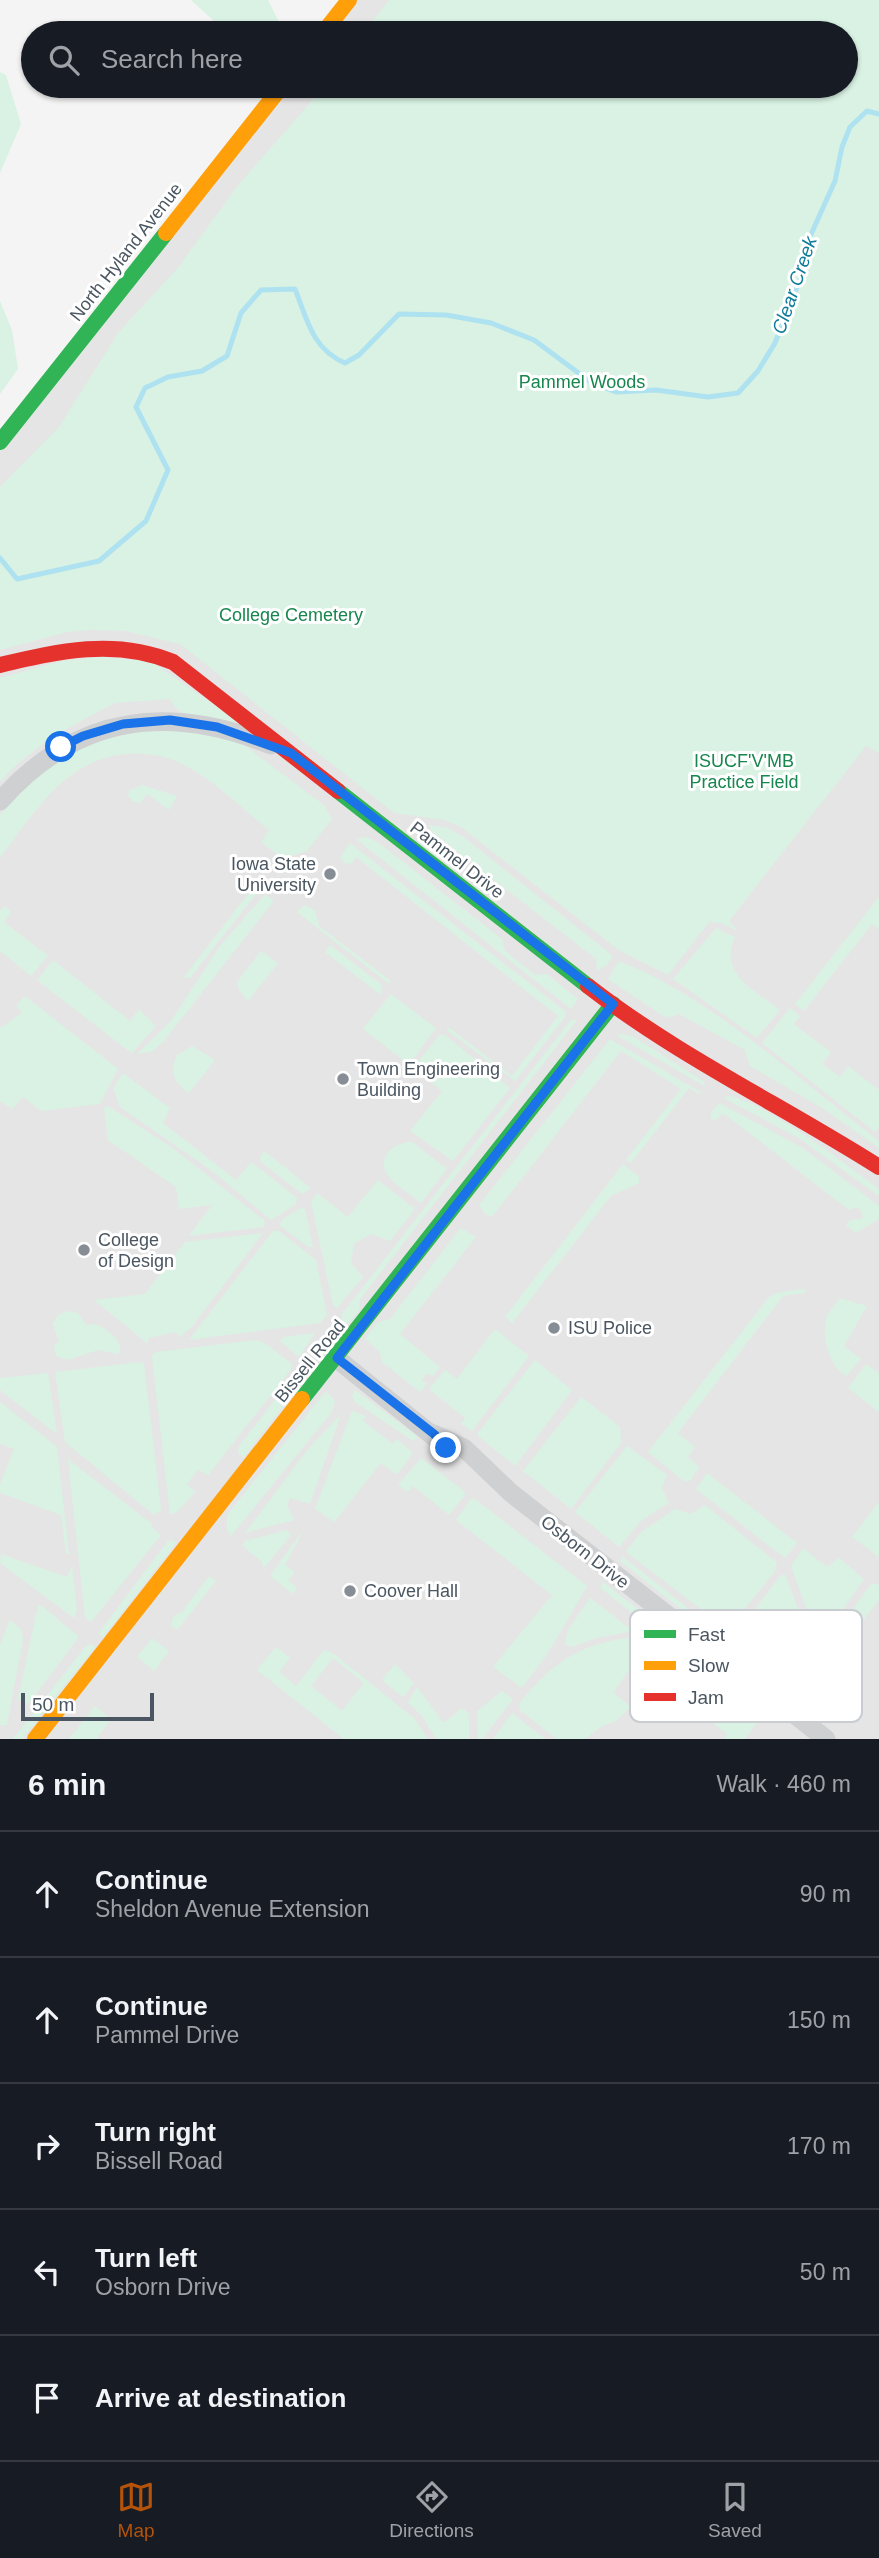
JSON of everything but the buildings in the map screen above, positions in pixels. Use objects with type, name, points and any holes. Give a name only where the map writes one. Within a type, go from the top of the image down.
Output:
[{"type":"street","points":[[332,21],[349,0]]},
{"type":"street","name":"North Hyland Avenue","points":[[0,442],[272,98]]},
{"type":"street","name":"Pammel Drive","points":[[0,665],[75,648],[127,647],[154,652],[192,674],[613,1004],[689,1054],[801,1117],[879,1167]]},
{"type":"street","points":[[0,801],[26,773],[61,747],[83,736],[123,724],[170,720],[193,723],[239,734],[291,753]]},
{"type":"street","name":"Bissell Road","points":[[35,1739],[613,1004]]},
{"type":"street","name":"Osborn Drive","points":[[337,1358],[434,1434],[471,1469],[511,1493],[661,1610]]},
{"type":"street","name":"Osborn Drive","points":[[804,1722],[826,1739]]},
{"type":"shaded area","name":"Iowa State University","points":[[349,0],[879,0],[879,1739],[0,1739],[0,442],[272,98],[858,98],[858,21],[332,21]]},
{"type":"green space","points":[[191,0],[268,0],[278,21],[214,21]]},
{"type":"green space","name":"Pammel Woods","points":[[389,0],[879,0],[879,753],[866,746],[729,921],[738,931],[721,923],[709,922],[668,975],[620,951],[461,827],[444,820],[394,813],[180,644],[125,631],[92,630],[68,632],[0,650],[0,487],[59,427],[118,333],[177,269],[240,183],[314,98],[858,98],[858,21],[372,21]]},
{"type":"green space","points":[[0,72],[6,75],[21,124],[0,173]]},
{"type":"green space","points":[[0,301],[12,330],[18,369],[0,394]]},
{"type":"green space","points":[[105,657],[152,662],[244,726],[193,718],[184,714],[170,699],[115,703],[39,747],[0,782],[0,678],[62,661]]},
{"type":"green space","points":[[171,727],[241,743],[324,805],[332,819],[307,851],[283,859],[261,842],[269,830],[192,769],[167,758],[127,754],[105,758],[69,777],[39,806],[0,858],[0,815],[50,762],[110,734]]},
{"type":"green space","points":[[142,785],[177,797],[169,810],[147,794],[140,803],[132,801],[128,795],[130,790]]},
{"type":"green space","points":[[429,825],[448,828],[465,838],[613,956],[607,965],[597,971],[596,959],[432,832]]},
{"type":"green space","points":[[366,837],[379,843],[502,939],[505,951],[535,975],[547,974],[578,999],[571,1009],[356,839]]},
{"type":"green space","points":[[350,843],[566,1012],[566,1016],[515,1081],[448,1031],[447,1026],[512,1076],[558,1016],[356,857],[351,864],[344,863],[340,857]]},
{"type":"green space","points":[[255,885],[260,889],[190,978],[183,978]]},
{"type":"green space","points":[[265,894],[274,901],[163,1042],[153,1051],[137,1054],[171,1021],[220,946]]},
{"type":"green space","points":[[879,897],[879,929],[872,924],[804,1011],[795,1004]]},
{"type":"green space","points":[[305,905],[315,910],[319,926],[391,981],[389,984],[297,912]]},
{"type":"green space","points":[[5,906],[11,912],[4,922],[48,956],[31,976],[0,951],[0,911]]},
{"type":"green space","points":[[716,928],[735,937],[731,961],[741,980],[780,1010],[757,1038],[673,979]]},
{"type":"green space","points":[[330,945],[382,985],[381,995],[325,952]]},
{"type":"green space","points":[[261,951],[278,963],[248,1001],[239,990],[237,982]]},
{"type":"green space","points":[[53,960],[130,1021],[139,1009],[156,1026],[132,1053],[37,980]]},
{"type":"green space","points":[[619,961],[653,976],[720,1017],[879,1141],[879,1148],[822,1108],[750,1066],[745,1050],[679,1014],[666,1018],[608,979]]},
{"type":"green space","points":[[391,994],[436,1028],[409,1065],[363,1029]]},
{"type":"green space","points":[[25,996],[118,1069],[100,1104],[41,1111],[23,1097],[12,1109],[0,1101],[0,1028],[22,1013],[16,1006]]},
{"type":"green space","points":[[790,1008],[800,1016],[794,1024],[831,1052],[822,1064],[840,1077],[848,1066],[879,1090],[879,1127],[875,1132],[762,1043]]},
{"type":"green space","points":[[571,1020],[577,1020],[360,1299],[359,1310],[348,1324],[342,1322],[342,1314]]},
{"type":"green space","points":[[440,1034],[445,1035],[510,1088],[453,1161],[410,1131],[442,1091],[413,1068]]},
{"type":"green space","points":[[616,1035],[634,1037],[703,1081],[706,1087]]},
{"type":"green space","points":[[610,1039],[702,1093],[689,1088],[631,1163],[626,1160],[681,1089],[621,1051],[492,1217],[485,1214],[479,1205]]},
{"type":"green space","points":[[192,1046],[215,1060],[189,1093],[174,1077],[173,1067],[177,1055]]},
{"type":"green space","points":[[123,1073],[170,1108],[163,1123],[236,1180],[251,1162],[297,1198],[296,1204],[271,1220],[212,1171],[120,1107],[113,1088]]},
{"type":"green space","points":[[728,1096],[744,1100],[784,1121],[879,1189],[879,1196],[800,1139],[724,1098]]},
{"type":"green space","points":[[719,1103],[803,1148],[879,1206],[879,1219],[856,1233],[846,1225],[850,1220],[863,1218],[860,1209],[855,1207],[849,1210],[723,1113],[712,1120],[710,1114]]},
{"type":"green space","points":[[108,1106],[174,1149],[265,1221],[264,1227],[189,1236],[212,1205],[179,1209],[176,1187],[108,1140],[104,1108]]},
{"type":"green space","points":[[412,1142],[447,1169],[421,1203],[390,1178],[384,1164],[392,1148]]},
{"type":"green space","points":[[264,1151],[311,1188],[302,1194],[261,1162],[260,1157]]},
{"type":"green space","points":[[623,1164],[639,1177],[639,1183],[611,1196],[512,1323],[505,1317]]},
{"type":"green space","points":[[378,1180],[415,1209],[390,1241],[371,1234],[354,1244],[351,1263],[363,1277],[337,1308],[333,1305],[311,1202],[317,1193],[348,1217]]},
{"type":"green space","points":[[301,1208],[305,1209],[313,1247],[308,1247],[279,1225],[284,1218]]},
{"type":"green space","points":[[461,1228],[476,1237],[400,1334],[440,1367],[433,1376],[427,1373],[422,1380],[427,1384],[420,1392],[382,1362],[380,1352],[365,1339],[377,1323],[390,1319]]},
{"type":"green space","points":[[273,1231],[279,1231],[316,1260],[327,1315],[320,1323],[189,1340]]},
{"type":"green space","points":[[263,1233],[191,1328],[179,1337],[176,1332],[148,1338],[148,1344],[94,1300],[145,1294],[185,1242]]},
{"type":"green space","points":[[807,1290],[804,1293],[783,1296],[678,1433],[695,1447],[688,1457],[699,1467],[690,1481],[684,1481],[648,1452],[769,1297],[776,1293]]},
{"type":"green space","points":[[840,1298],[867,1306],[844,1346],[861,1359],[847,1376],[831,1359],[825,1332],[827,1316]]},
{"type":"green space","points":[[67,1311],[78,1313],[86,1325],[96,1324],[109,1332],[119,1343],[120,1352],[116,1354],[98,1350],[68,1360],[56,1356],[54,1347],[59,1341],[53,1324],[58,1315]]},
{"type":"green space","points":[[495,1329],[529,1356],[472,1431],[461,1424],[465,1418],[429,1389],[445,1370],[457,1379]]},
{"type":"green space","points":[[315,1333],[299,1357],[280,1341],[283,1337]]},
{"type":"green space","points":[[256,1340],[265,1343],[291,1363],[292,1368],[208,1475],[198,1470],[187,1484],[195,1492],[176,1513],[170,1514],[152,1356],[155,1352]]},
{"type":"green space","points":[[535,1360],[572,1390],[515,1466],[478,1436],[478,1433]]},
{"type":"green space","points":[[140,1362],[144,1364],[161,1510],[154,1515],[65,1442],[55,1372]]},
{"type":"green space","points":[[866,1364],[879,1373],[879,1412],[848,1388]]},
{"type":"green space","points":[[302,1372],[306,1377],[243,1458],[238,1453],[239,1446],[296,1373]]},
{"type":"green space","points":[[48,1373],[57,1434],[0,1390],[0,1378]]},
{"type":"green space","points":[[355,1390],[418,1437],[413,1441],[355,1402],[352,1396]]},
{"type":"green space","points":[[326,1391],[335,1401],[332,1412],[231,1536],[227,1530],[227,1515]]},
{"type":"green space","points":[[581,1397],[620,1427],[621,1443],[571,1509],[523,1471]]},
{"type":"green space","points":[[0,1402],[57,1447],[69,1554],[66,1554],[61,1515],[0,1493],[0,1484],[14,1449],[0,1444]]},
{"type":"green space","points":[[352,1411],[366,1416],[363,1421],[393,1444],[397,1439],[413,1453],[397,1475],[381,1463],[334,1522],[315,1509]]},
{"type":"green space","points":[[341,1414],[310,1504],[290,1498],[287,1506],[294,1520],[245,1533],[309,1448]]},
{"type":"green space","points":[[627,1446],[667,1475],[662,1488],[669,1503],[642,1520],[619,1547],[575,1512]]},
{"type":"green space","points":[[421,1458],[464,1491],[465,1495],[449,1515],[413,1486],[407,1492],[398,1485]]},
{"type":"green space","points":[[68,1459],[152,1524],[161,1535],[91,1622],[85,1618]]},
{"type":"green space","points":[[707,1473],[797,1543],[785,1558],[696,1489]]},
{"type":"green space","points":[[471,1499],[475,1499],[587,1586],[548,1653],[522,1688],[493,1667],[552,1595],[456,1520]]},
{"type":"green space","points":[[879,1502],[879,1557],[852,1537]]},
{"type":"green space","points":[[705,1505],[777,1563],[775,1571],[744,1610],[702,1610],[626,1552],[640,1533],[675,1509],[691,1514]]},
{"type":"green space","points":[[304,1529],[285,1565],[295,1572],[288,1580],[297,1588],[293,1594],[270,1576]]},
{"type":"green space","points":[[287,1530],[291,1535],[263,1569],[262,1562],[243,1546],[245,1541]]},
{"type":"green space","points":[[173,1540],[176,1543],[103,1637],[98,1634],[168,1541]]},
{"type":"green space","points":[[803,1548],[827,1567],[839,1558],[864,1579],[843,1610],[807,1610],[791,1566]]},
{"type":"green space","points":[[1,1554],[67,1577],[72,1565],[77,1611],[74,1618],[0,1563]]},
{"type":"green space","points":[[622,1556],[690,1610],[682,1610],[620,1561]]},
{"type":"green space","points":[[785,1574],[798,1610],[754,1610],[780,1576]]},
{"type":"green space","points":[[209,1576],[216,1581],[177,1630],[171,1626],[173,1617],[183,1611]]},
{"type":"green space","points":[[603,1582],[639,1610],[630,1611],[600,1588]]},
{"type":"green space","points":[[872,1583],[879,1585],[879,1600],[862,1621],[862,1610],[852,1610]]},
{"type":"green space","points":[[590,1598],[630,1627],[630,1632],[597,1638],[571,1647],[565,1645],[568,1630]]},
{"type":"green space","points":[[41,1605],[79,1637],[29,1703],[24,1704],[18,1699],[38,1606]]},
{"type":"green space","points":[[10,1620],[21,1629],[23,1640],[7,1725],[0,1725],[0,1644]]},
{"type":"green space","points":[[152,1638],[169,1651],[154,1671],[137,1657]]},
{"type":"green space","points":[[630,1638],[630,1670],[613,1692],[630,1708],[616,1721],[602,1726],[585,1739],[557,1739],[520,1710],[519,1704],[561,1662],[576,1653],[611,1641]]},
{"type":"green space","points":[[91,1644],[95,1647],[22,1739],[13,1739],[86,1646]]},
{"type":"green space","points":[[276,1647],[290,1658],[279,1672],[296,1686],[324,1650],[334,1654],[415,1719],[428,1739],[344,1739],[257,1670]],"holes":[[[333,1658],[364,1683],[342,1711],[311,1686]]]},
{"type":"green space","points":[[395,1664],[414,1683],[403,1697],[382,1680]]},
{"type":"green space","points":[[417,1687],[444,1723],[462,1708],[469,1714],[469,1739],[436,1739],[422,1716],[408,1702]]},
{"type":"green space","points":[[502,1691],[513,1699],[482,1739],[478,1739],[477,1711]]},
{"type":"green space","points":[[95,1706],[111,1719],[96,1739],[69,1739]]},
{"type":"green space","points":[[512,1713],[545,1739],[493,1739]]},
{"type":"green space","points":[[712,1722],[758,1722],[745,1739],[724,1739],[727,1734]]},
{"type":"waterway","name":"Clear Creek","points":[[0,558],[17,579],[99,561],[146,521],[168,470],[136,407],[145,388],[168,377],[202,371],[227,356],[241,313],[261,290],[295,289],[307,322],[318,341],[325,350],[345,363],[359,355],[399,314],[446,315],[491,323],[534,340],[592,383],[616,392],[656,390],[708,397],[738,393],[758,371],[775,343],[803,272],[808,241],[835,181],[842,147],[850,127],[867,111],[879,114]]},
{"type":"traffic: fast","points":[[0,442],[166,233]]},
{"type":"traffic: fast","points":[[338,791],[588,986]]},
{"type":"traffic: fast","points":[[302,1399],[613,1004]]},
{"type":"traffic: slow","points":[[332,21],[349,0]]},
{"type":"traffic: slow","points":[[166,233],[273,98]]},
{"type":"traffic: slow","points":[[35,1739],[302,1399]]},
{"type":"traffic: jam","points":[[0,665],[87,649],[130,650],[173,662],[338,791]]},
{"type":"traffic: jam","points":[[588,986],[694,1058],[879,1167]]},
{"type":"place","name":"Iowa State University","points":[[330,874]]},
{"type":"place","name":"Town Engineering Building","points":[[343,1079]]},
{"type":"place","name":"College of Design","points":[[84,1250]]},
{"type":"place","name":"ISU Police","points":[[554,1328]]},
{"type":"place","name":"Coover Hall","points":[[350,1591]]},
{"type":"route","points":[[61,747],[83,736],[123,724],[170,720],[217,727],[291,753],[613,1004],[337,1358],[434,1434],[446,1448]]},
{"type":"park label","name":"College Cemetery","points":[[291,615]]},
{"type":"park label","name":"ISUCF'V'MB Practice Field","points":[[744,771]]}]
